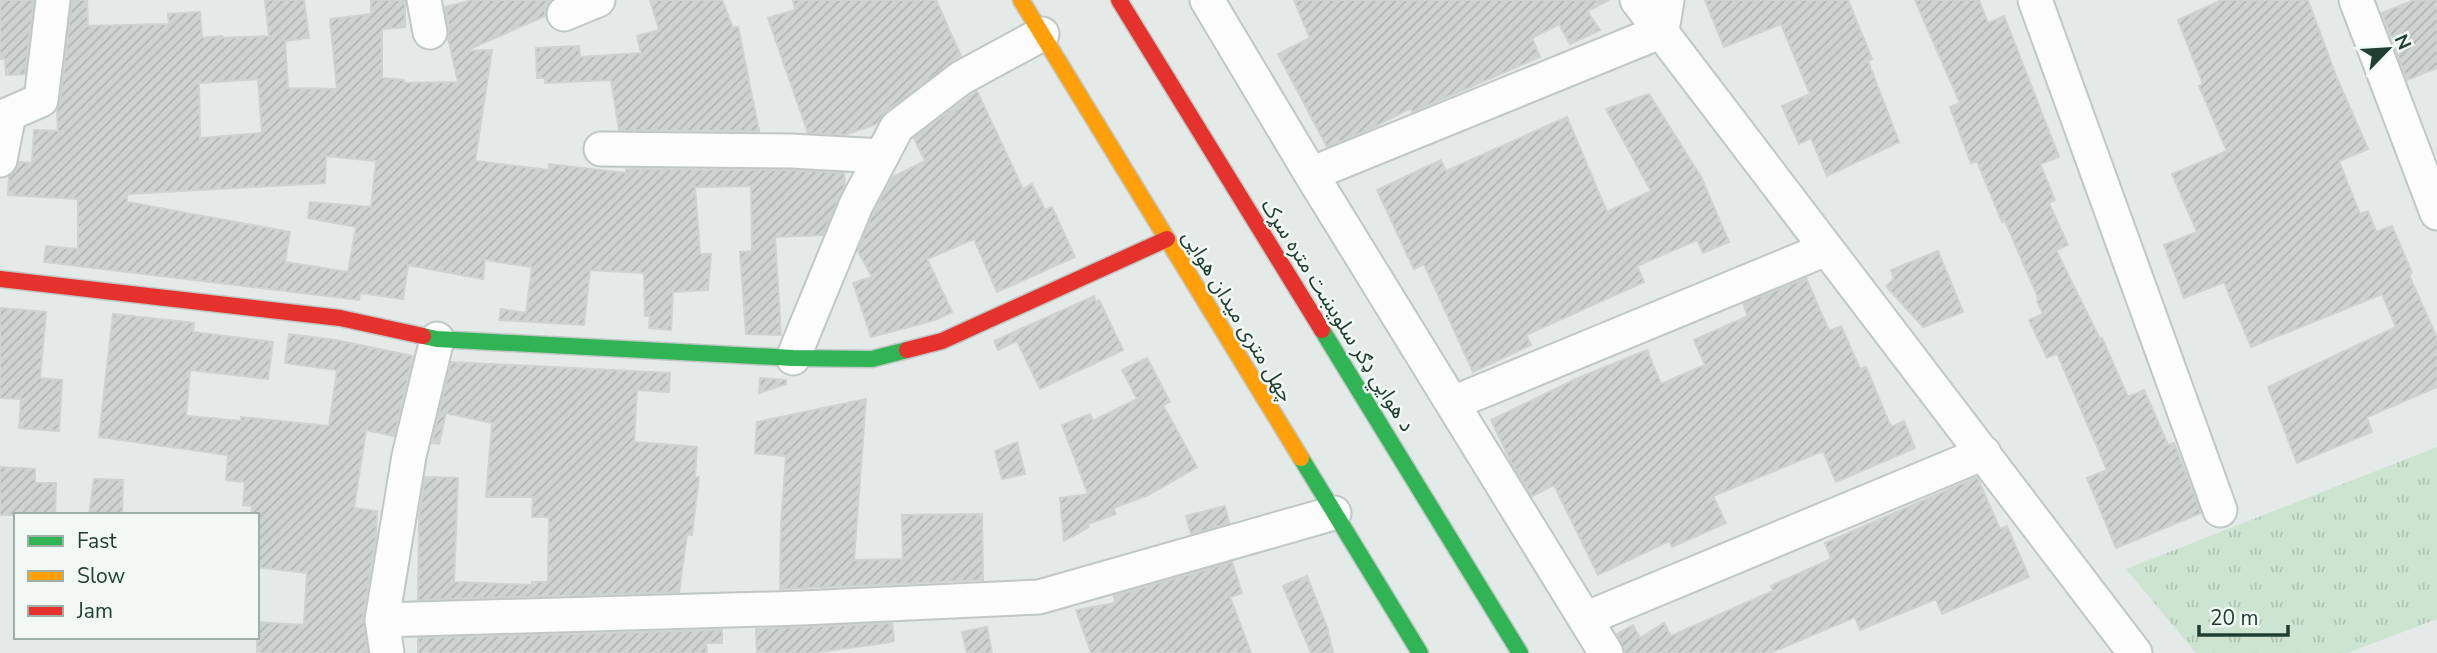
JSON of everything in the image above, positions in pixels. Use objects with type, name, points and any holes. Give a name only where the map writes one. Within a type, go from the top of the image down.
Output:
[{"type":"main road","name":"چهل متری میدان هوایی","points":[[1021,0],[1420,653]]},
{"type":"main road","name":"د هوايي ډګر سلویښت متره سړک","points":[[1119,0],[1520,653]]},
{"type":"main road","points":[[0,279],[340,318],[437,339],[793,358],[872,359],[942,341],[1167,239]]},
{"type":"street","points":[[0,160],[9,114],[41,100],[53,0]]},
{"type":"street","points":[[564,14],[598,0]]},
{"type":"street","points":[[1208,0],[1311,174],[1606,653]]},
{"type":"street","points":[[1637,0],[1665,16],[1826,248],[2134,653]]},
{"type":"street","points":[[2035,0],[2220,510]]},
{"type":"street","points":[[2356,0],[2437,213]]},
{"type":"street","points":[[1311,174],[1665,16]]},
{"type":"street","points":[[793,358],[856,205],[897,127],[961,78],[1042,34]]},
{"type":"street","points":[[601,149],[791,151],[882,156]]},
{"type":"street","points":[[1453,403],[1826,248]]},
{"type":"street","points":[[387,653],[382,620],[409,456],[437,339]]},
{"type":"street","points":[[1585,618],[1984,453]]},
{"type":"street","points":[[382,620],[802,608],[1039,597],[1334,513]]},
{"type":"green space","points":[[2437,447],[2437,619],[2347,653],[2196,653],[2126,569]]},
{"type":"building","points":[[0,0],[34,0],[25,74],[6,75],[5,59],[0,59]]},
{"type":"building","points":[[72,0],[87,0],[88,26],[169,24],[168,14],[200,12],[202,38],[223,38],[269,36],[265,0],[304,0],[309,38],[285,41],[288,88],[337,89],[330,19],[371,14],[371,0],[405,0],[405,27],[382,29],[382,78],[404,80],[404,83],[458,82],[448,38],[445,7],[473,0],[552,0],[545,16],[465,51],[492,50],[475,161],[549,170],[549,164],[626,173],[626,169],[844,173],[845,184],[823,235],[775,237],[781,335],[746,334],[740,252],[752,251],[751,186],[695,187],[700,254],[711,254],[708,290],[673,292],[671,330],[649,328],[650,316],[645,316],[644,273],[590,270],[584,325],[499,320],[501,309],[526,313],[532,267],[485,260],[483,279],[408,265],[403,299],[360,293],[359,300],[44,262],[46,246],[78,249],[78,199],[8,195],[9,176],[15,172],[19,162],[32,163],[34,130],[58,131],[57,110]],"holes":[[[258,79],[262,133],[200,138],[199,83]],[[326,156],[376,161],[371,207],[310,202],[308,218],[356,227],[348,272],[285,262],[290,232],[127,202],[127,194],[325,183]]]},
{"type":"building","points":[[650,0],[722,0],[733,28],[738,27],[759,131],[619,130],[611,80],[545,83],[545,78],[537,78],[536,48],[579,46],[580,57],[641,53],[637,36],[659,30]]},
{"type":"building","points":[[793,0],[936,0],[961,56],[885,112],[877,124],[844,135],[808,133],[768,18],[795,10]]},
{"type":"building","points":[[1294,0],[1609,0],[1587,11],[1600,30],[1570,44],[1559,24],[1532,38],[1540,57],[1412,112],[1411,108],[1327,147],[1278,54],[1310,38]]},
{"type":"building","points":[[1705,0],[1848,0],[1872,59],[1868,61],[1899,142],[1827,176],[1811,138],[1799,144],[1782,106],[1810,94],[1781,24],[1724,47]]},
{"type":"building","points":[[1915,0],[1979,0],[1988,23],[2004,16],[2059,157],[2040,164],[2055,200],[2049,203],[2068,245],[2056,250],[2100,339],[2102,338],[2128,397],[2144,390],[2168,445],[2174,443],[2201,513],[2116,548],[2087,478],[2107,470],[2057,353],[2047,358],[2029,320],[2043,314],[2037,301],[2039,300],[1977,161],[1971,163],[1950,107],[1960,103]]},
{"type":"building","points":[[2222,0],[2308,0],[2336,76],[2368,149],[2339,161],[2360,214],[2368,211],[2376,232],[2392,226],[2412,273],[2409,275],[2437,338],[2437,387],[2367,417],[2372,432],[2297,463],[2268,387],[2396,327],[2382,294],[2251,347],[2224,282],[2184,298],[2164,245],[2197,232],[2172,174],[2227,151],[2199,86],[2203,84],[2178,20]]},
{"type":"building","points":[[2414,0],[2437,0],[2437,68],[2407,80],[2382,13]]},
{"type":"building","points":[[977,91],[1023,189],[1032,184],[1045,210],[1052,207],[1075,257],[997,292],[974,239],[927,259],[952,312],[935,320],[871,337],[853,283],[872,277],[858,251],[873,213],[893,177],[925,161],[914,138]]},
{"type":"building","points":[[1649,94],[1701,177],[1729,242],[1703,253],[1697,240],[1637,266],[1644,282],[1526,335],[1531,345],[1473,372],[1424,264],[1414,269],[1377,190],[1441,160],[1446,171],[1567,117],[1607,212],[1651,191],[1606,109]]},
{"type":"building","points":[[1938,251],[1963,312],[1923,327],[1886,286],[1894,279],[1891,270]]},
{"type":"building","points":[[1806,278],[1829,331],[1841,326],[1860,369],[1866,367],[1891,427],[1904,421],[1915,448],[1836,482],[1823,451],[1713,496],[1726,523],[1672,547],[1669,541],[1598,575],[1554,485],[1532,496],[1511,462],[1491,420],[1578,378],[1647,350],[1661,384],[1705,365],[1694,340],[1748,316],[1743,304]]},
{"type":"building","points":[[1094,296],[1096,302],[1099,300],[1123,350],[1040,389],[1017,341],[998,350],[994,341]]},
{"type":"building","points":[[0,308],[46,312],[40,378],[62,380],[59,431],[19,428],[21,399],[0,398]]},
{"type":"building","points":[[113,314],[194,323],[193,332],[273,342],[268,379],[190,370],[186,416],[241,421],[241,417],[329,426],[337,370],[285,363],[289,334],[336,340],[413,356],[394,436],[366,430],[354,508],[377,511],[376,536],[363,617],[368,653],[257,653],[259,622],[304,625],[307,573],[259,567],[259,513],[251,513],[252,506],[243,505],[245,482],[226,480],[228,455],[99,437]]},
{"type":"building","points":[[1147,358],[1170,402],[1163,405],[1197,467],[1148,495],[1113,508],[1116,514],[1088,524],[1089,527],[1064,541],[1060,498],[1088,494],[1062,425],[1090,414],[1093,421],[1137,399],[1122,370]]},
{"type":"building","points":[[451,362],[670,373],[669,392],[637,390],[634,442],[697,447],[695,477],[699,477],[692,535],[687,534],[679,592],[418,600],[419,516],[425,477],[458,478],[454,582],[532,585],[532,582],[548,582],[549,517],[532,517],[533,497],[486,497],[492,423],[446,413],[439,444],[432,443]]},
{"type":"building","points":[[760,378],[786,380],[786,384],[759,393]]},
{"type":"building","points":[[866,399],[854,560],[903,559],[902,515],[982,514],[983,580],[780,589],[786,456],[755,453],[757,422]]},
{"type":"building","points":[[1017,442],[1025,474],[1002,479],[995,451]]},
{"type":"building","points":[[0,467],[35,469],[35,483],[56,483],[55,513],[0,515]]},
{"type":"building","points":[[1977,477],[2000,529],[2007,526],[2029,577],[1942,614],[1936,599],[1860,630],[1855,617],[1770,653],[1625,653],[1617,634],[1633,625],[1640,638],[1664,623],[1671,636],[1773,591],[1771,586],[1831,559],[1825,543]]},
{"type":"building","points":[[94,479],[123,480],[122,513],[89,513]]},
{"type":"building","points":[[1225,506],[1229,523],[1191,534],[1186,516]]},
{"type":"building","points":[[1232,562],[1242,593],[1230,597],[1251,653],[1091,653],[1076,610],[1115,603],[1114,596]]},
{"type":"building","points":[[1307,576],[1327,627],[1333,653],[1311,653],[1283,586]]},
{"type":"building","points":[[892,623],[894,641],[885,643],[812,653],[757,653],[756,629]]},
{"type":"building","points":[[987,627],[992,653],[967,653],[962,632]]},
{"type":"building","points":[[722,630],[722,643],[706,643],[707,653],[418,653],[418,638]]},
{"type":"traffic: fast","points":[[1322,330],[1520,653]]},
{"type":"traffic: fast","points":[[423,336],[437,339],[793,358],[872,359],[907,350]]},
{"type":"traffic: fast","points":[[1301,458],[1420,653]]},
{"type":"traffic: slow","points":[[1021,0],[1301,458]]},
{"type":"traffic: jam","points":[[1119,0],[1322,330]]},
{"type":"traffic: jam","points":[[907,350],[942,341],[1167,239]]},
{"type":"traffic: jam","points":[[0,279],[340,318],[423,336]]}]
